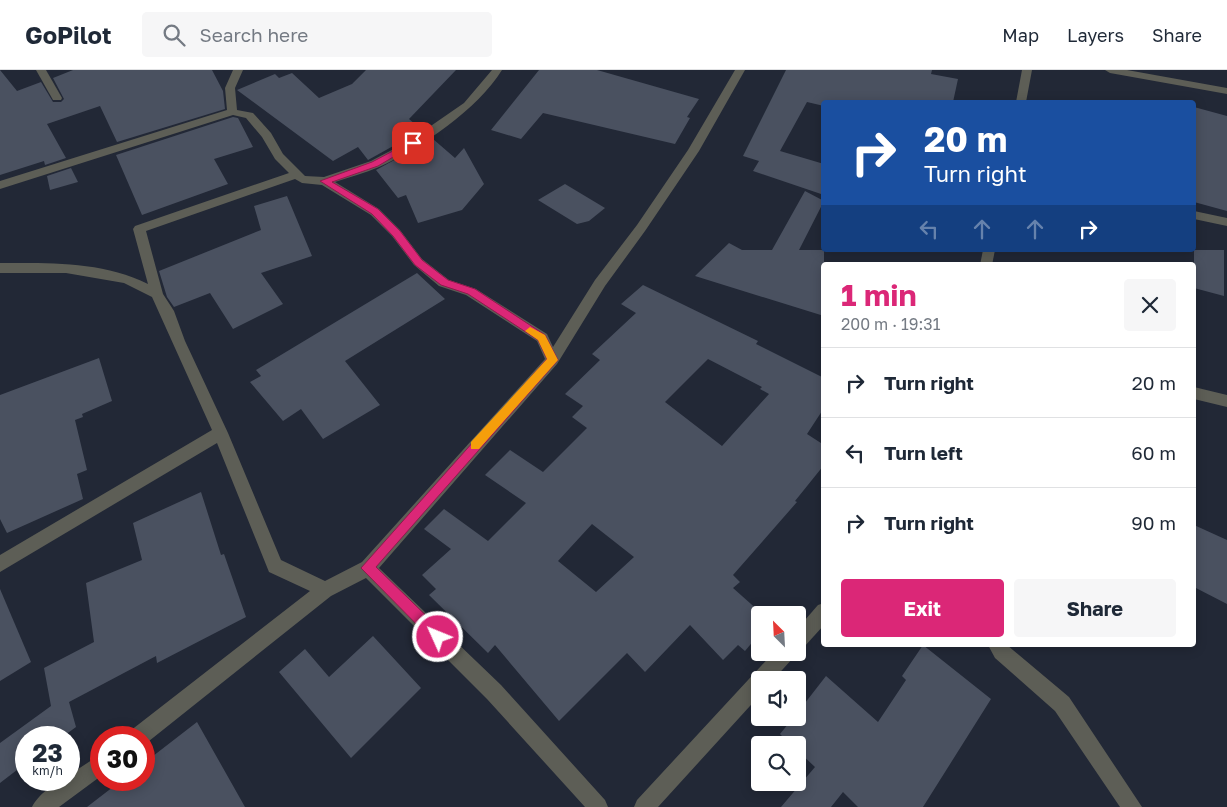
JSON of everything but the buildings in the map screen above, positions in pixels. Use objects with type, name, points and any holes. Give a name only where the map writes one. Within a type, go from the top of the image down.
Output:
[{"type":"street","points":[[41,70],[57,98]]},
{"type":"street","points":[[232,112],[230,88],[238,70]]},
{"type":"street","points":[[0,185],[232,112],[249,115],[267,135],[279,156],[302,179],[325,181],[375,164],[413,143],[468,104],[490,81],[497,70]]},
{"type":"street","points":[[152,726],[325,590],[368,568],[552,360],[600,283],[693,151],[740,70]]},
{"type":"street","points":[[1021,100],[1027,70]]},
{"type":"street","points":[[1110,70],[1227,91]]},
{"type":"street","points":[[298,174],[139,229],[157,294],[167,310],[178,341],[221,433],[275,566],[325,590]]},
{"type":"street","points":[[325,181],[375,212],[396,233],[418,262],[444,283],[471,292],[542,338],[552,360]]},
{"type":"street","points":[[1196,214],[1227,222]]},
{"type":"street","points":[[0,268],[66,268],[127,279],[157,294]]},
{"type":"street","points":[[1196,393],[1227,401]]},
{"type":"street","points":[[0,564],[221,433]]},
{"type":"street","points":[[368,568],[494,692],[598,807]]},
{"type":"street","points":[[806,632],[821,614]]},
{"type":"street","points":[[999,647],[1001,652],[1062,704],[1132,807]]},
{"type":"street","points":[[770,671],[778,661]]},
{"type":"street","points":[[644,807],[751,692]]},
{"type":"street","points":[[42,807],[90,772]]},
{"type":"slow traffic","points":[[475,446],[552,360],[542,338],[530,331]]},
{"type":"route","points":[[413,143],[375,164],[325,181],[375,212],[396,233],[418,262],[444,283],[471,292],[516,323],[542,338],[552,360],[368,568],[438,637]]}]
